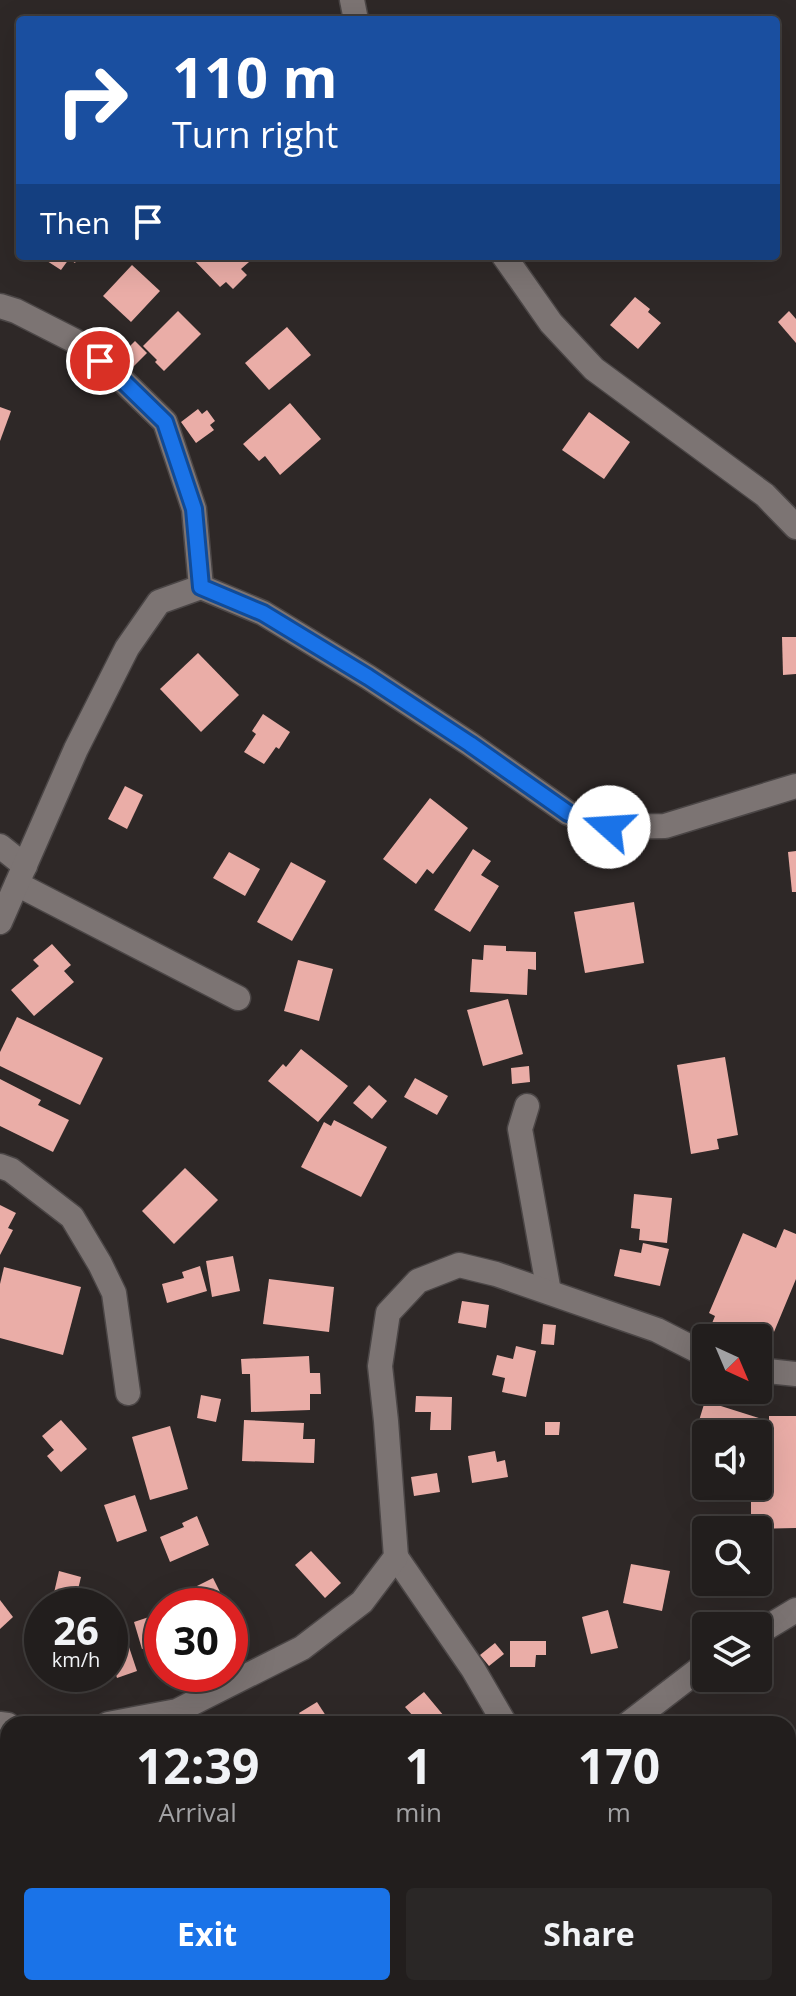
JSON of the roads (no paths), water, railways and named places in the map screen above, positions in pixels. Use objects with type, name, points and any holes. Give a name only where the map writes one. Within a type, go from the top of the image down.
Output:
[{"type":"street","points":[[507,260],[551,323],[594,369],[765,495],[796,527]]},
{"type":"street","points":[[0,306],[75,341],[165,422],[194,509],[201,587]]},
{"type":"street","points":[[0,922],[76,749],[127,648],[159,602],[201,587],[263,613],[368,677],[568,813],[609,827],[665,826],[796,786]]},
{"type":"street","points":[[0,846],[21,875],[238,998]]},
{"type":"street","points":[[527,1106],[520,1129],[549,1292]]},
{"type":"street","points":[[0,1166],[11,1170],[72,1217],[100,1264],[114,1293],[128,1393]]},
{"type":"street","points":[[500,1716],[473,1669],[396,1557],[380,1366],[388,1313],[418,1281],[459,1265],[496,1274],[657,1330],[692,1348]]},
{"type":"street","points":[[772,1371],[796,1374]]},
{"type":"street","points":[[182,1716],[302,1648],[362,1602],[396,1557]]},
{"type":"street","points":[[772,1625],[796,1610]]},
{"type":"street","points":[[638,1716],[692,1675]]}]
